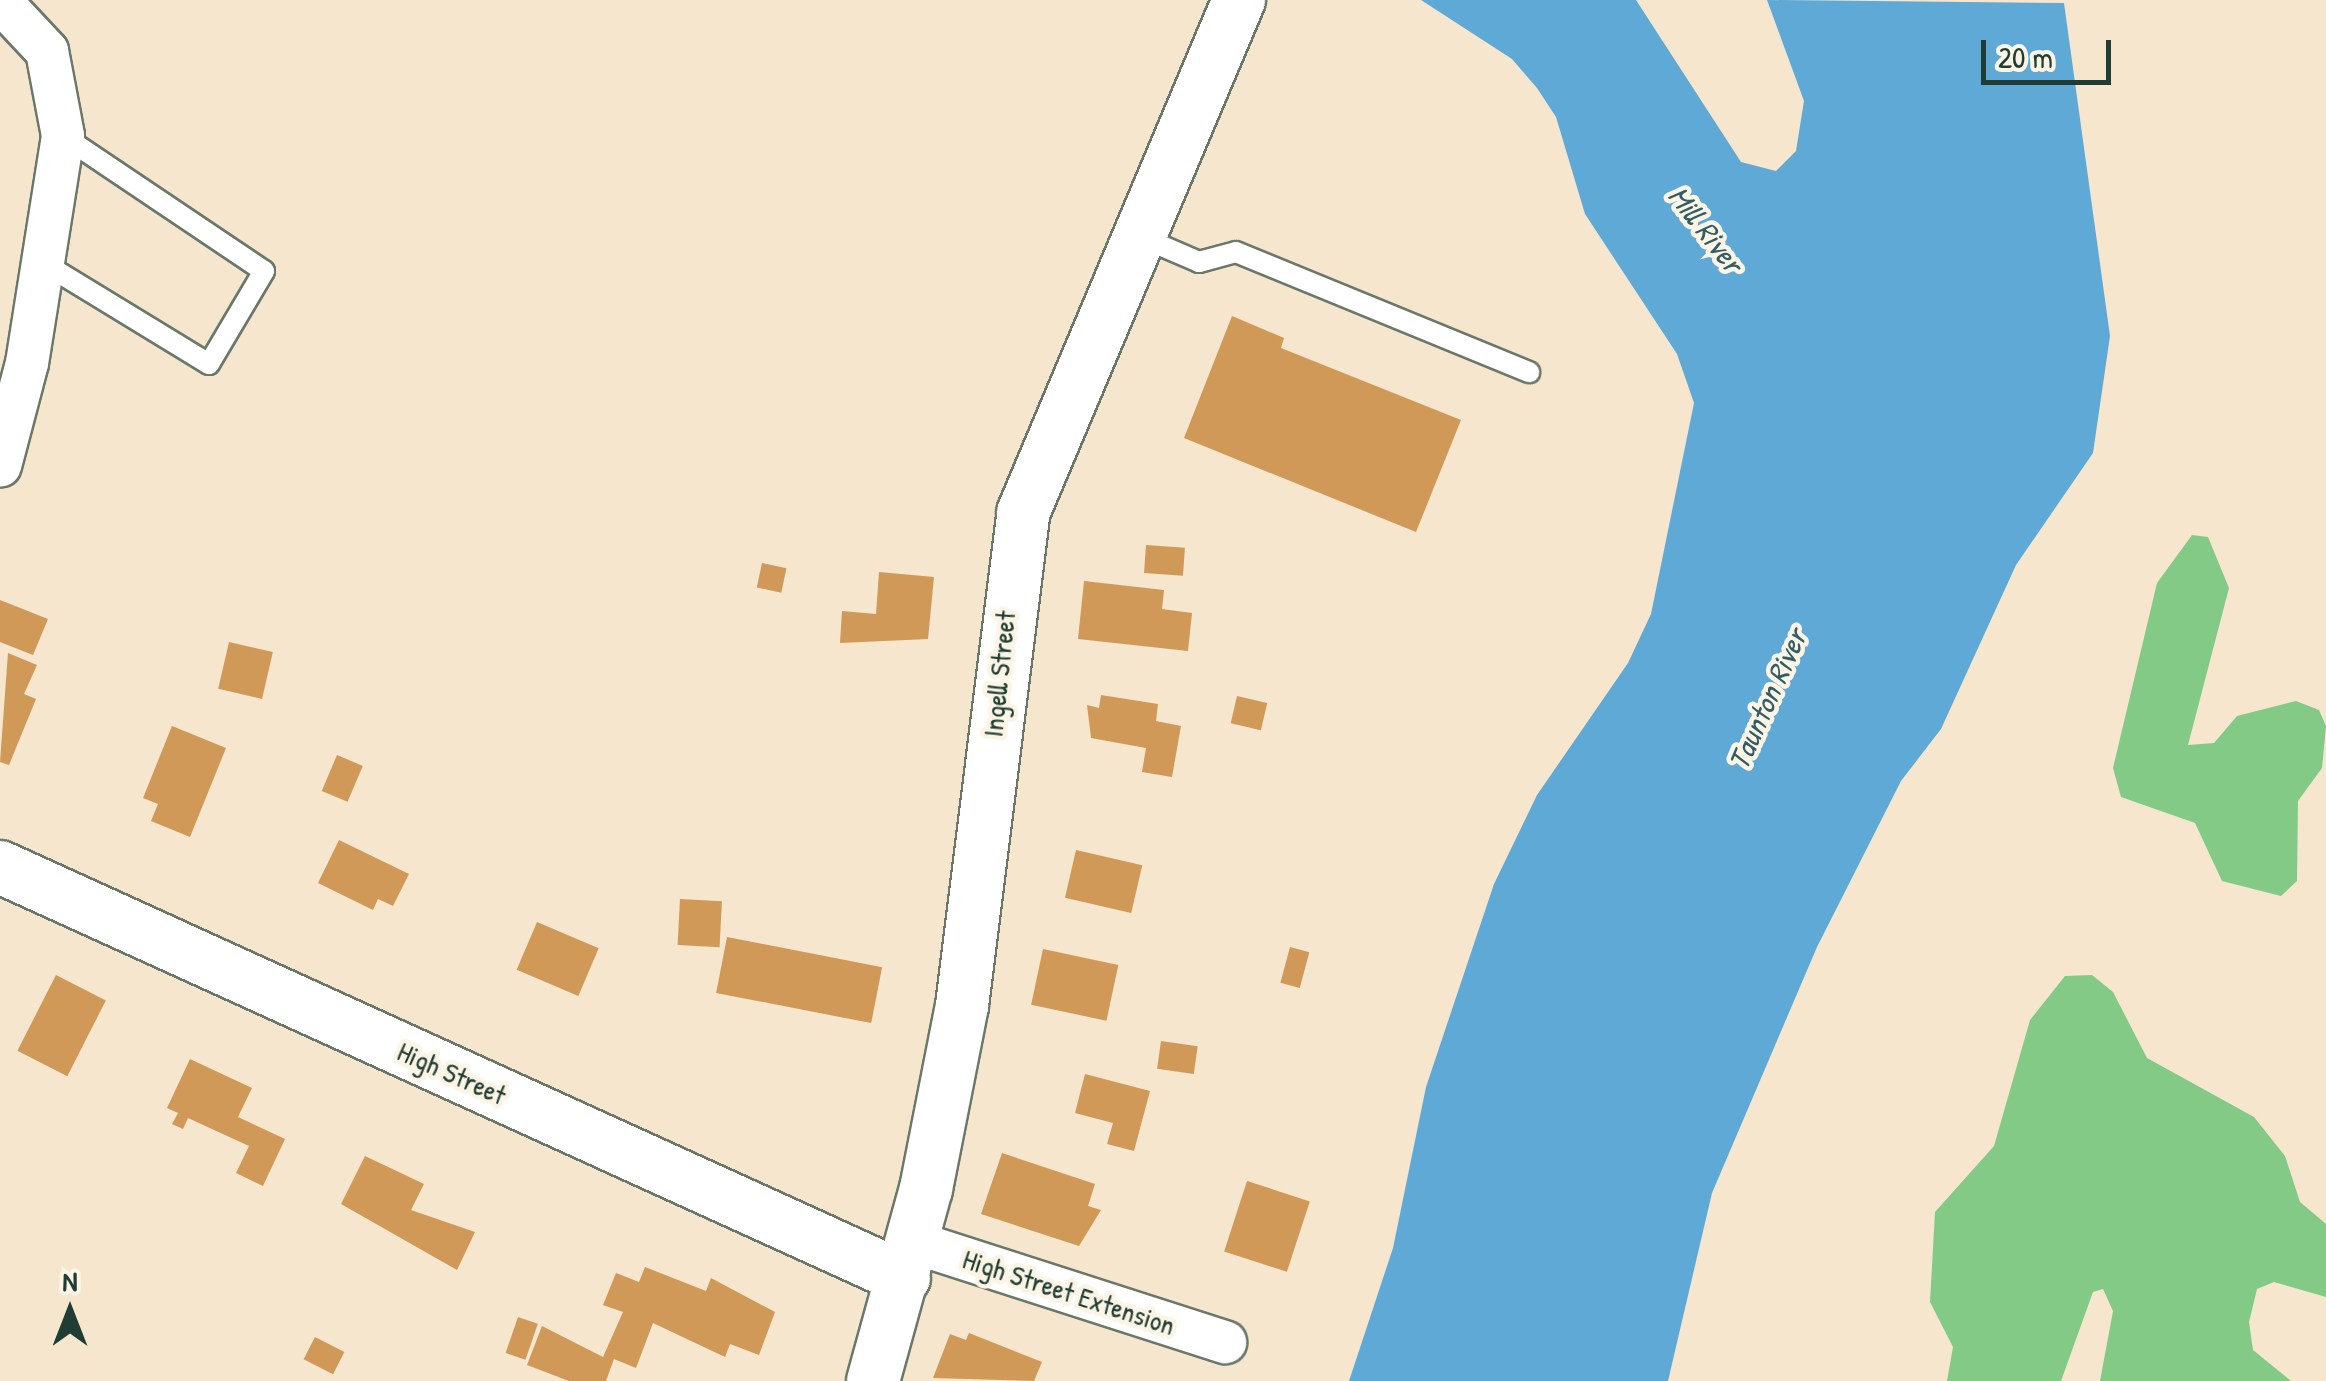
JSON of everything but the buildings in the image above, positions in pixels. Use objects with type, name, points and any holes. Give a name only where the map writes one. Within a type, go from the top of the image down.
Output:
[{"type":"street","name":"Ingell Street","points":[[873,1381],[908,1260],[962,1006],[1023,513],[1135,234],[1239,0]]},
{"type":"street","points":[[0,1],[47,51],[63,136],[45,264],[0,466]]},
{"type":"street","name":"High Street","points":[[0,867],[908,1260]]},
{"type":"street","name":"High Street Extension","points":[[908,1260],[1225,1342]]},
{"type":"lane","points":[[45,264],[209,364],[264,271],[63,136]]},
{"type":"lane","points":[[1135,234],[1199,262],[1236,252],[1529,372]]},
{"type":"green space","points":[[2192,535],[2208,537],[2229,588],[2188,745],[2214,743],[2237,716],[2296,701],[2319,710],[2326,726],[2322,768],[2298,801],[2297,881],[2281,896],[2222,881],[2195,823],[2121,797],[2113,768],[2157,583]]},
{"type":"green space","points":[[2092,975],[2113,992],[2147,1058],[2254,1117],[2285,1156],[2300,1202],[2326,1224],[2326,1297],[2274,1282],[2257,1289],[2249,1322],[2253,1350],[2291,1381],[2100,1381],[2113,1311],[2103,1289],[2093,1292],[2061,1381],[1947,1381],[1953,1347],[1930,1302],[1935,1212],[1994,1146],[2030,1020],[2065,976]]},
{"type":"water","points":[[1421,0],[1636,0],[1741,162],[1776,171],[1796,151],[1804,101],[1767,0],[2064,3],[2110,336],[2093,453],[2016,565],[1941,729],[1901,781],[1817,947],[1712,1193],[1668,1381],[1349,1381],[1393,1248],[1426,1087],[1494,884],[1537,795],[1628,663],[1651,614],[1694,403],[1677,354],[1585,214],[1556,117],[1537,88],[1512,59]]},
{"type":"water label","name":"Mill River","points":[[1706,229]]},
{"type":"water label","name":"Taunton River","points":[[1767,699]]}]
